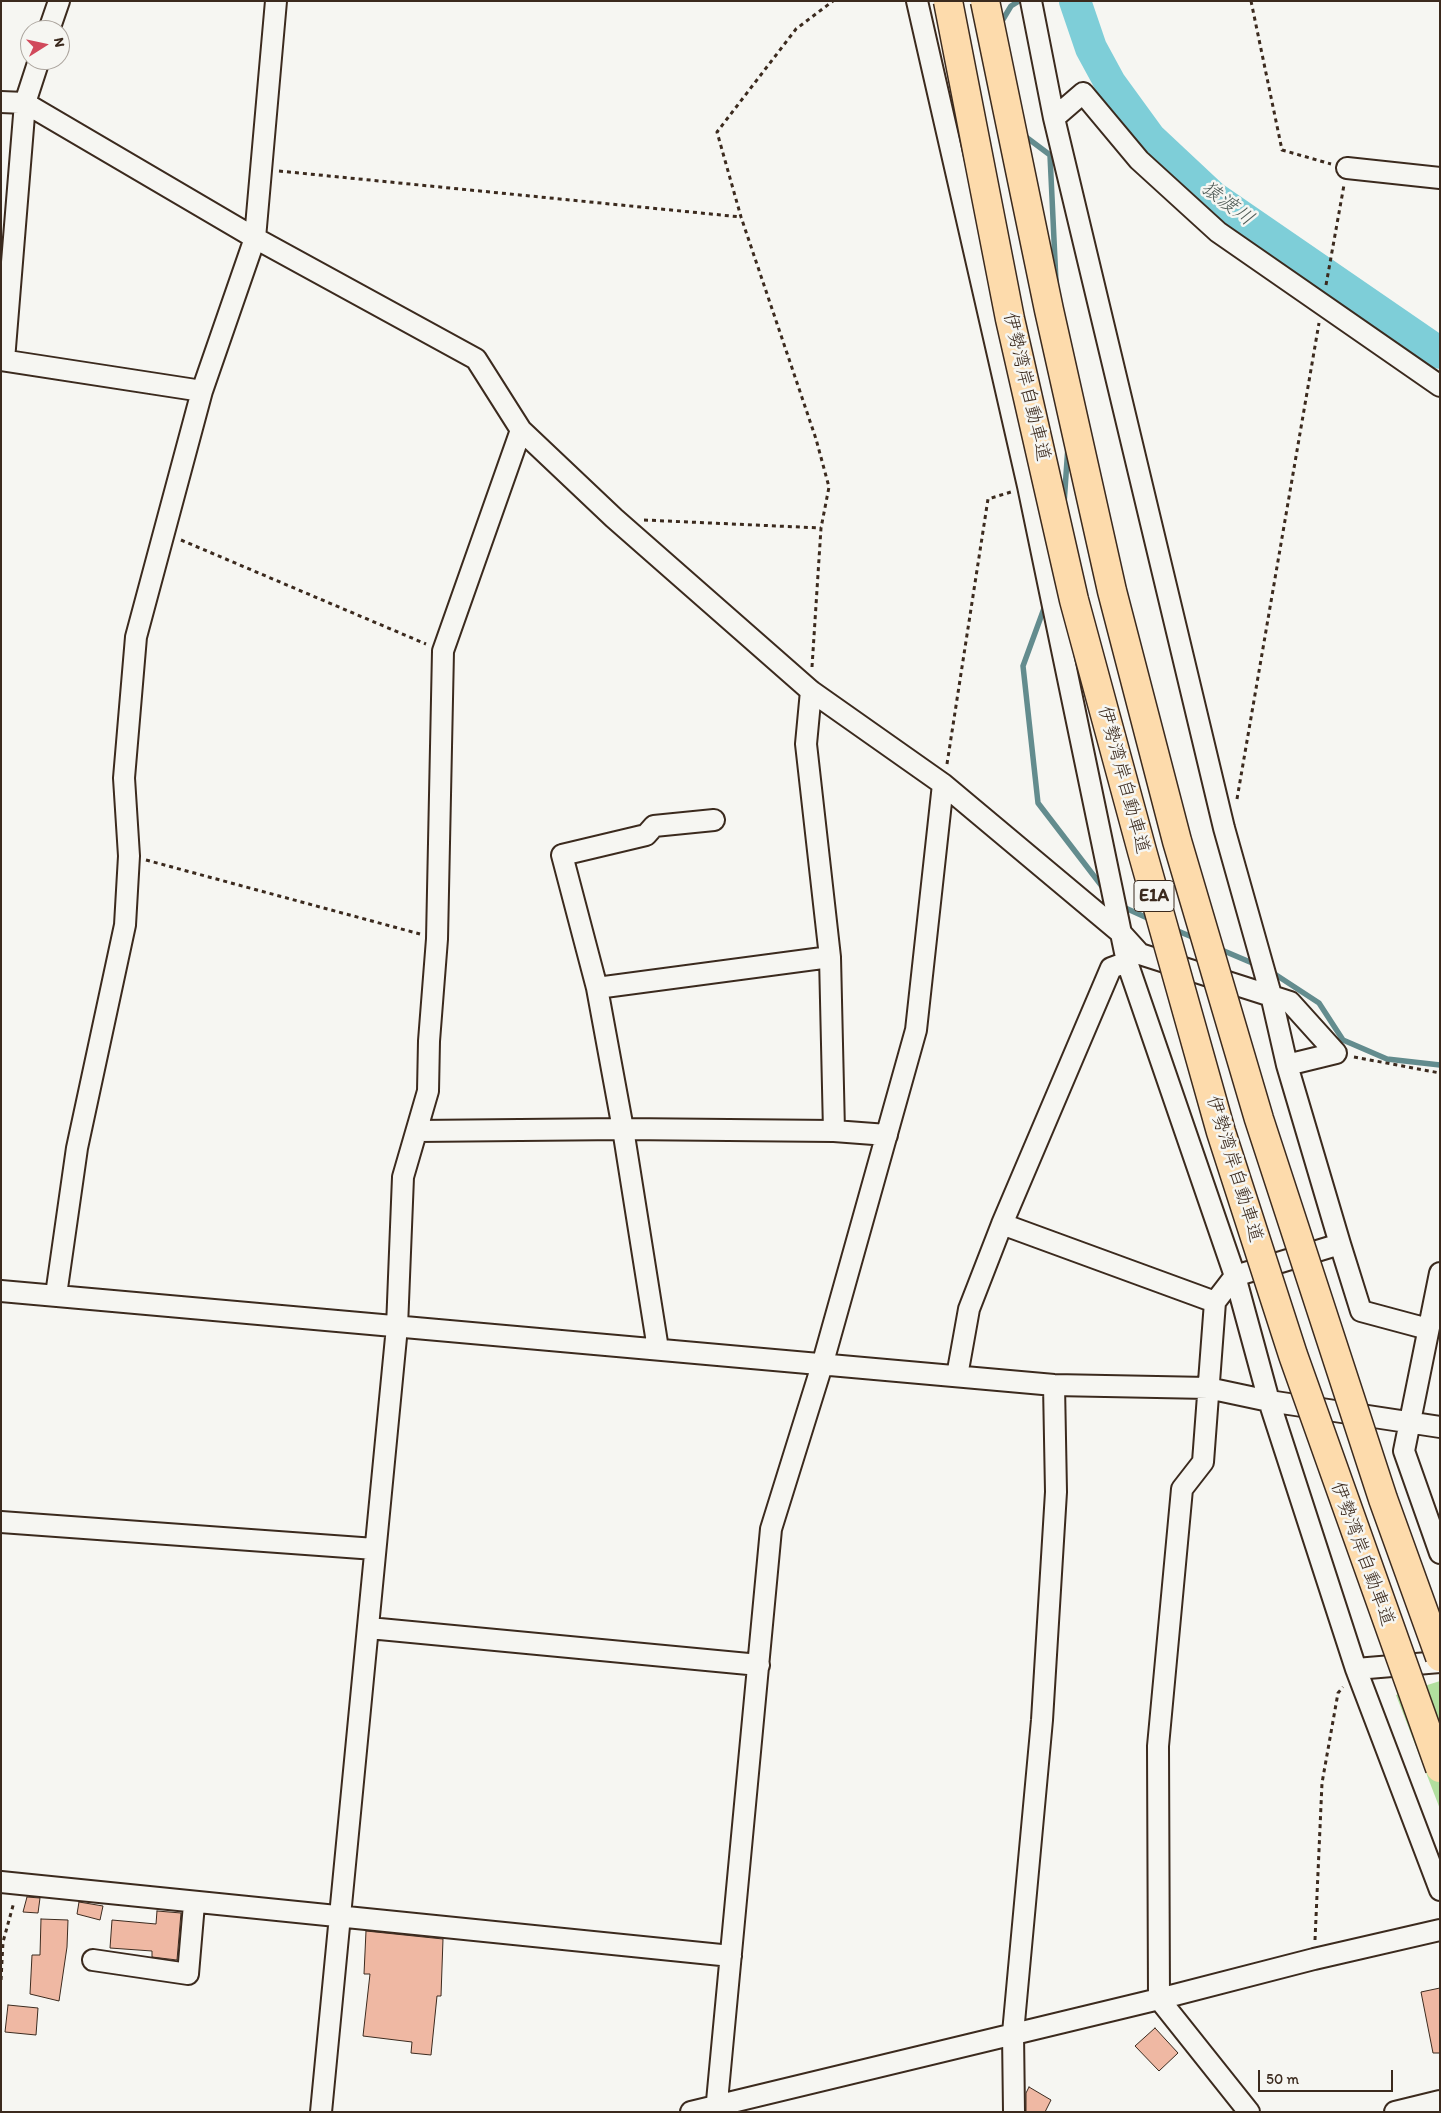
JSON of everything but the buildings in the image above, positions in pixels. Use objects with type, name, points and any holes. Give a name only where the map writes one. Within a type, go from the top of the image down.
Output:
[{"type":"highway","name":"伊勢湾岸自動車道","points":[[948,1],[1010,319],[1072,590],[1142,851],[1221,1132],[1292,1355],[1440,1768]]},
{"type":"highway","name":"伊勢湾岸自動車道","points":[[985,1],[1049,310],[1112,591],[1177,841],[1259,1119],[1380,1489],[1440,1657]]},
{"type":"street","points":[[52,20],[59,1]]},
{"type":"street","points":[[56,1295],[77,1148],[125,924],[129,856],[124,778],[136,637],[166,534],[202,391],[255,238],[276,1]]},
{"type":"street","points":[[917,1],[1028,486],[1127,962],[1235,1276],[1269,1401],[1356,1669],[1440,1890]]},
{"type":"street","points":[[1030,1],[1054,118],[1224,828],[1270,994],[1287,1065],[1340,1244],[1361,1311],[1428,1329]]},
{"type":"street","points":[[36,70],[25,103],[3,360],[202,391]]},
{"type":"street","points":[[1054,118],[1083,93],[1138,160],[1218,232],[1323,299],[1440,386]]},
{"type":"street","points":[[1,102],[25,103],[255,238],[476,359],[521,430],[614,518],[811,691],[943,784],[1121,933],[1140,954],[1270,994],[1290,1002],[1336,1053],[1287,1065]]},
{"type":"street","points":[[1347,168],[1440,178]]},
{"type":"street","points":[[321,2112],[397,1326],[403,1177],[428,1091],[429,1041],[437,939],[442,651],[521,430]]},
{"type":"street","points":[[811,691],[806,744],[830,957],[834,1131]]},
{"type":"street","points":[[716,2109],[760,1665],[771,1529],[823,1362],[916,1030],[943,784]]},
{"type":"street","points":[[658,1349],[623,1129],[597,988],[562,855],[646,835],[654,826],[714,820]]},
{"type":"street","points":[[597,988],[830,957]]},
{"type":"street","points":[[957,1376],[969,1309],[1002,1224],[1111,968],[1127,962]]},
{"type":"street","points":[[417,1131],[623,1129],[834,1131],[887,1135]]},
{"type":"street","points":[[1002,1224],[1215,1302]]},
{"type":"street","points":[[1249,2112],[1159,1999],[1158,1746],[1182,1489],[1203,1462],[1215,1302],[1235,1276],[1340,1244]]},
{"type":"street","points":[[1440,1273],[1404,1451],[1440,1553]]},
{"type":"street","points":[[1,1291],[823,1362],[1054,1385],[1208,1388],[1269,1401],[1440,1427]]},
{"type":"street","points":[[1014,2112],[1013,2033],[1042,1720],[1056,1492],[1054,1385]]},
{"type":"street","points":[[1,1522],[375,1549]]},
{"type":"street","points":[[369,1628],[760,1665]]},
{"type":"street","points":[[1356,1669],[1440,1662]]},
{"type":"street","points":[[10,1884],[194,1904],[731,1956]]},
{"type":"street","points":[[93,1960],[188,1974],[194,1904]]},
{"type":"street","points":[[690,2112],[716,2109],[1013,2033],[1159,1999],[1314,1958],[1440,1930]]},
{"type":"street","points":[[1395,2112],[1440,2100]]},
{"type":"path","points":[[811,691],[821,528],[829,487],[816,438],[741,217],[717,132],[796,29],[833,1]]},
{"type":"path","points":[[1237,800],[1347,168],[1282,150],[1251,1]]},
{"type":"path","points":[[261,169],[741,217]]},
{"type":"path","points":[[943,784],[988,499],[1028,486]]},
{"type":"path","points":[[614,518],[821,528]]},
{"type":"path","points":[[166,534],[442,651]]},
{"type":"path","points":[[129,856],[437,939]]},
{"type":"path","points":[[1336,1053],[1440,1073]]},
{"type":"path","points":[[1314,1958],[1322,1784],[1338,1693],[1356,1669]]},
{"type":"path","points":[[1,1980],[3,1942],[10,1884]]},
{"type":"green space","points":[[1440,1681],[1440,1809],[1396,1695]]},
{"type":"waterway","points":[[999,26],[1011,6],[1019,1]]},
{"type":"waterway","name":"猿渡川","points":[[1075,1],[1091,48],[1110,83],[1150,138],[1213,197],[1440,353]]},
{"type":"waterway","points":[[1022,134],[1050,155],[1056,282]]},
{"type":"waterway","points":[[1064,504],[1068,446]]},
{"type":"waterway","points":[[1046,603],[1023,666],[1038,803],[1104,889]]},
{"type":"waterway","points":[[1121,906],[1154,921]]},
{"type":"waterway","points":[[1173,929],[1197,939]]},
{"type":"waterway","points":[[1217,948],[1257,965]]},
{"type":"waterway","points":[[1270,971],[1319,1003],[1343,1040],[1387,1059],[1440,1065]]}]
